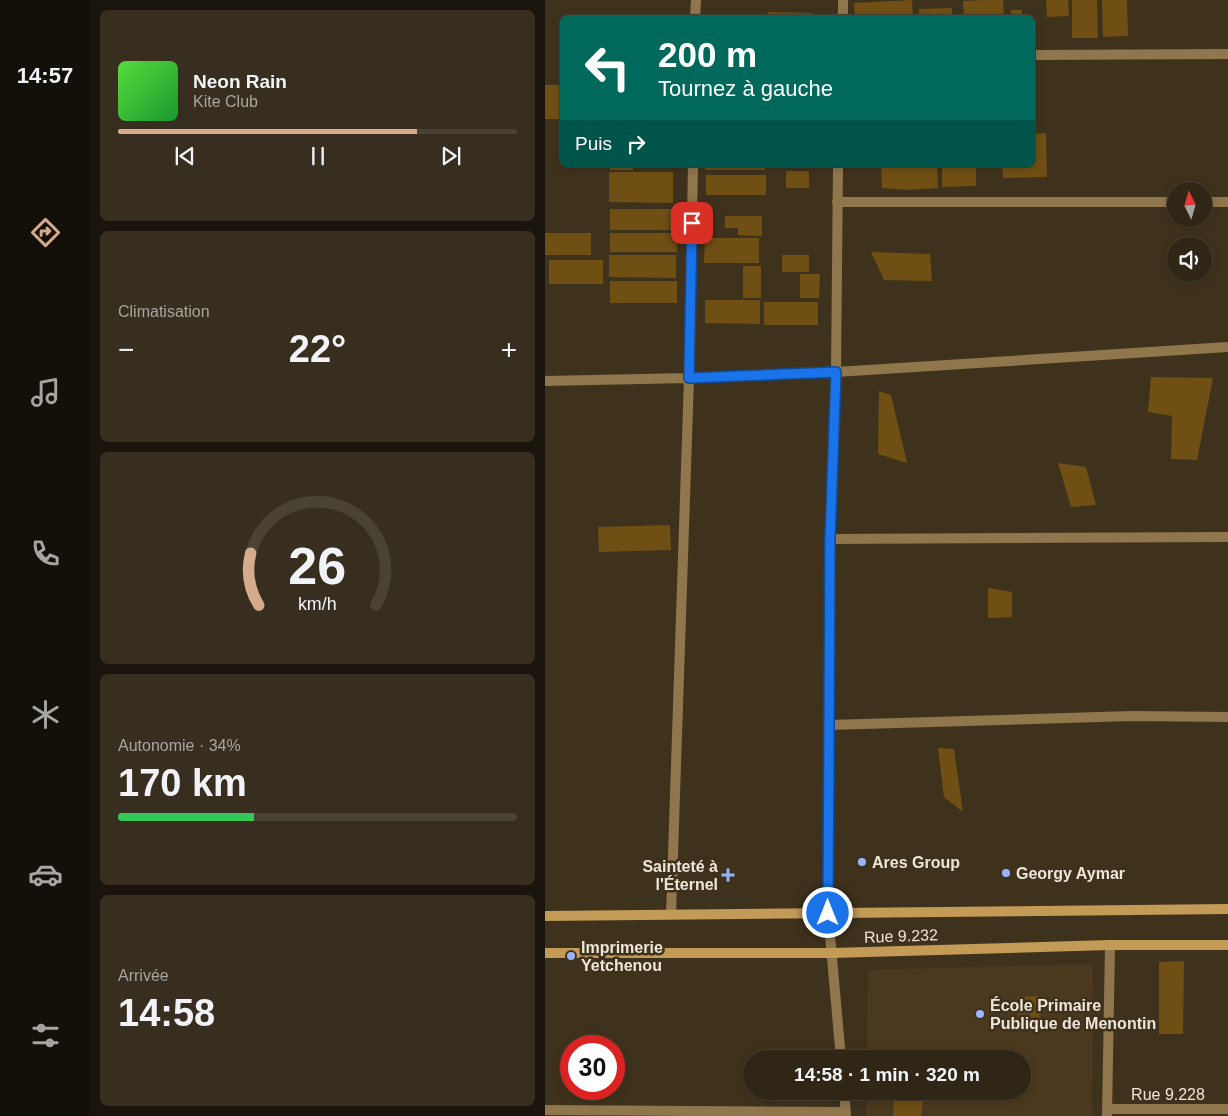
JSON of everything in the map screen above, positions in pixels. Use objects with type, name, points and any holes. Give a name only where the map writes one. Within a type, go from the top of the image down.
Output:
[{"type":"street","points":[[695,0],[695,15]]},
{"type":"street","points":[[843,0],[843,15]]},
{"type":"street","points":[[1035,55],[1228,54]]},
{"type":"street","points":[[671,914],[689,378],[693,167]]},
{"type":"street","points":[[838,167],[836,372],[830,539],[828,913],[840,1050]]},
{"type":"street","points":[[837,202],[1167,202]]},
{"type":"street","points":[[1213,202],[1228,202]]},
{"type":"street","points":[[545,381],[836,372],[1228,347]]},
{"type":"street","points":[[830,539],[1228,538]]},
{"type":"street","points":[[829,725],[1132,716],[1228,717]]},
{"type":"street","name":"Rue 9.232","points":[[545,916],[1228,909]]},
{"type":"street","name":"Rue 9.232","points":[[545,953],[832,953],[1109,945],[1228,944]]},
{"type":"street","points":[[1107,1112],[1109,945]]},
{"type":"street","points":[[545,1110],[846,1114],[845,1100]]},
{"type":"street","name":"Rue 9.228","points":[[1107,1112],[1228,1109]]},
{"type":"shaded area","name":"École Primaire Publique de Menontin","points":[[1093,964],[1092,1116],[866,1116],[866,1100],[1031,1100],[1031,1050],[867,1050],[868,970]]},
{"type":"building","points":[[912,0],[913,15],[855,15],[854,3]]},
{"type":"building","points":[[1003,0],[1004,15],[964,15],[963,1]]},
{"type":"building","points":[[1046,0],[1068,0],[1069,16],[1047,17]]},
{"type":"building","points":[[1072,0],[1097,0],[1098,38],[1072,38]]},
{"type":"building","points":[[1102,0],[1127,0],[1128,36],[1103,37]]},
{"type":"building","points":[[952,8],[952,15],[919,15],[919,9]]},
{"type":"building","points":[[1011,10],[1022,10],[1022,15],[1012,15]]},
{"type":"building","points":[[768,12],[812,13],[812,15],[768,15]]},
{"type":"building","points":[[545,85],[560,85],[560,119],[545,119]]},
{"type":"building","points":[[1046,133],[1047,177],[1003,178],[1002,167],[1035,167],[1035,134]]},
{"type":"building","points":[[610,167],[633,167],[633,170],[610,170]]},
{"type":"building","points":[[705,167],[765,167],[765,170],[705,170]]},
{"type":"building","points":[[881,167],[937,167],[938,188],[908,190],[882,188]]},
{"type":"building","points":[[942,167],[976,167],[976,186],[942,187]]},
{"type":"building","points":[[786,171],[809,171],[809,188],[786,188]]},
{"type":"building","points":[[609,172],[673,172],[673,203],[609,202]]},
{"type":"building","points":[[706,175],[766,175],[766,195],[706,195]]},
{"type":"building","points":[[610,209],[675,209],[675,230],[610,230]]},
{"type":"building","points":[[725,216],[762,216],[762,236],[738,235],[738,228],[725,228]]},
{"type":"building","points":[[545,233],[591,233],[591,255],[545,255]]},
{"type":"building","points":[[610,233],[677,233],[677,252],[610,252]]},
{"type":"building","points":[[705,238],[759,238],[759,263],[704,263]]},
{"type":"building","points":[[871,252],[930,254],[932,281],[884,280]]},
{"type":"building","points":[[609,255],[676,255],[676,278],[609,277]]},
{"type":"building","points":[[782,255],[809,255],[809,272],[782,272]]},
{"type":"building","points":[[549,260],[603,260],[603,284],[549,284]]},
{"type":"building","points":[[743,266],[761,266],[761,298],[743,298]]},
{"type":"building","points":[[800,274],[820,274],[819,298],[800,298]]},
{"type":"building","points":[[610,281],[677,281],[677,303],[610,303]]},
{"type":"building","points":[[705,300],[760,300],[760,324],[705,323]]},
{"type":"building","points":[[764,302],[818,302],[818,325],[764,325]]},
{"type":"building","points":[[1151,377],[1213,378],[1197,460],[1171,459],[1172,416],[1148,412]]},
{"type":"building","points":[[879,391],[891,395],[907,463],[878,454]]},
{"type":"building","points":[[1058,463],[1086,467],[1096,505],[1071,507]]},
{"type":"building","points":[[670,525],[671,550],[599,552],[598,527]]},
{"type":"building","points":[[988,588],[1012,592],[1012,617],[988,618]]},
{"type":"building","points":[[938,748],[954,749],[963,812],[944,797]]},
{"type":"building","points":[[1184,961],[1183,1034],[1159,1034],[1159,962]]},
{"type":"building","points":[[1039,996],[1041,1022],[1019,1024],[1017,997]]},
{"type":"building","points":[[894,1100],[923,1100],[921,1116],[893,1116]]},
{"type":"place","name":"Ares Group","points":[[862,862]]},
{"type":"place","name":"Georgy Aymar","points":[[1006,873]]},
{"type":"place","name":"Sainteté à l'Éternel","points":[[728,875]]},
{"type":"place","name":"Imprimerie Yetchenou","points":[[571,956]]},
{"type":"place","name":"École Primaire Publique de Menontin","points":[[980,1014]]},
{"type":"route","points":[[692,223],[689,378],[836,372],[830,539],[828,913]]}]
